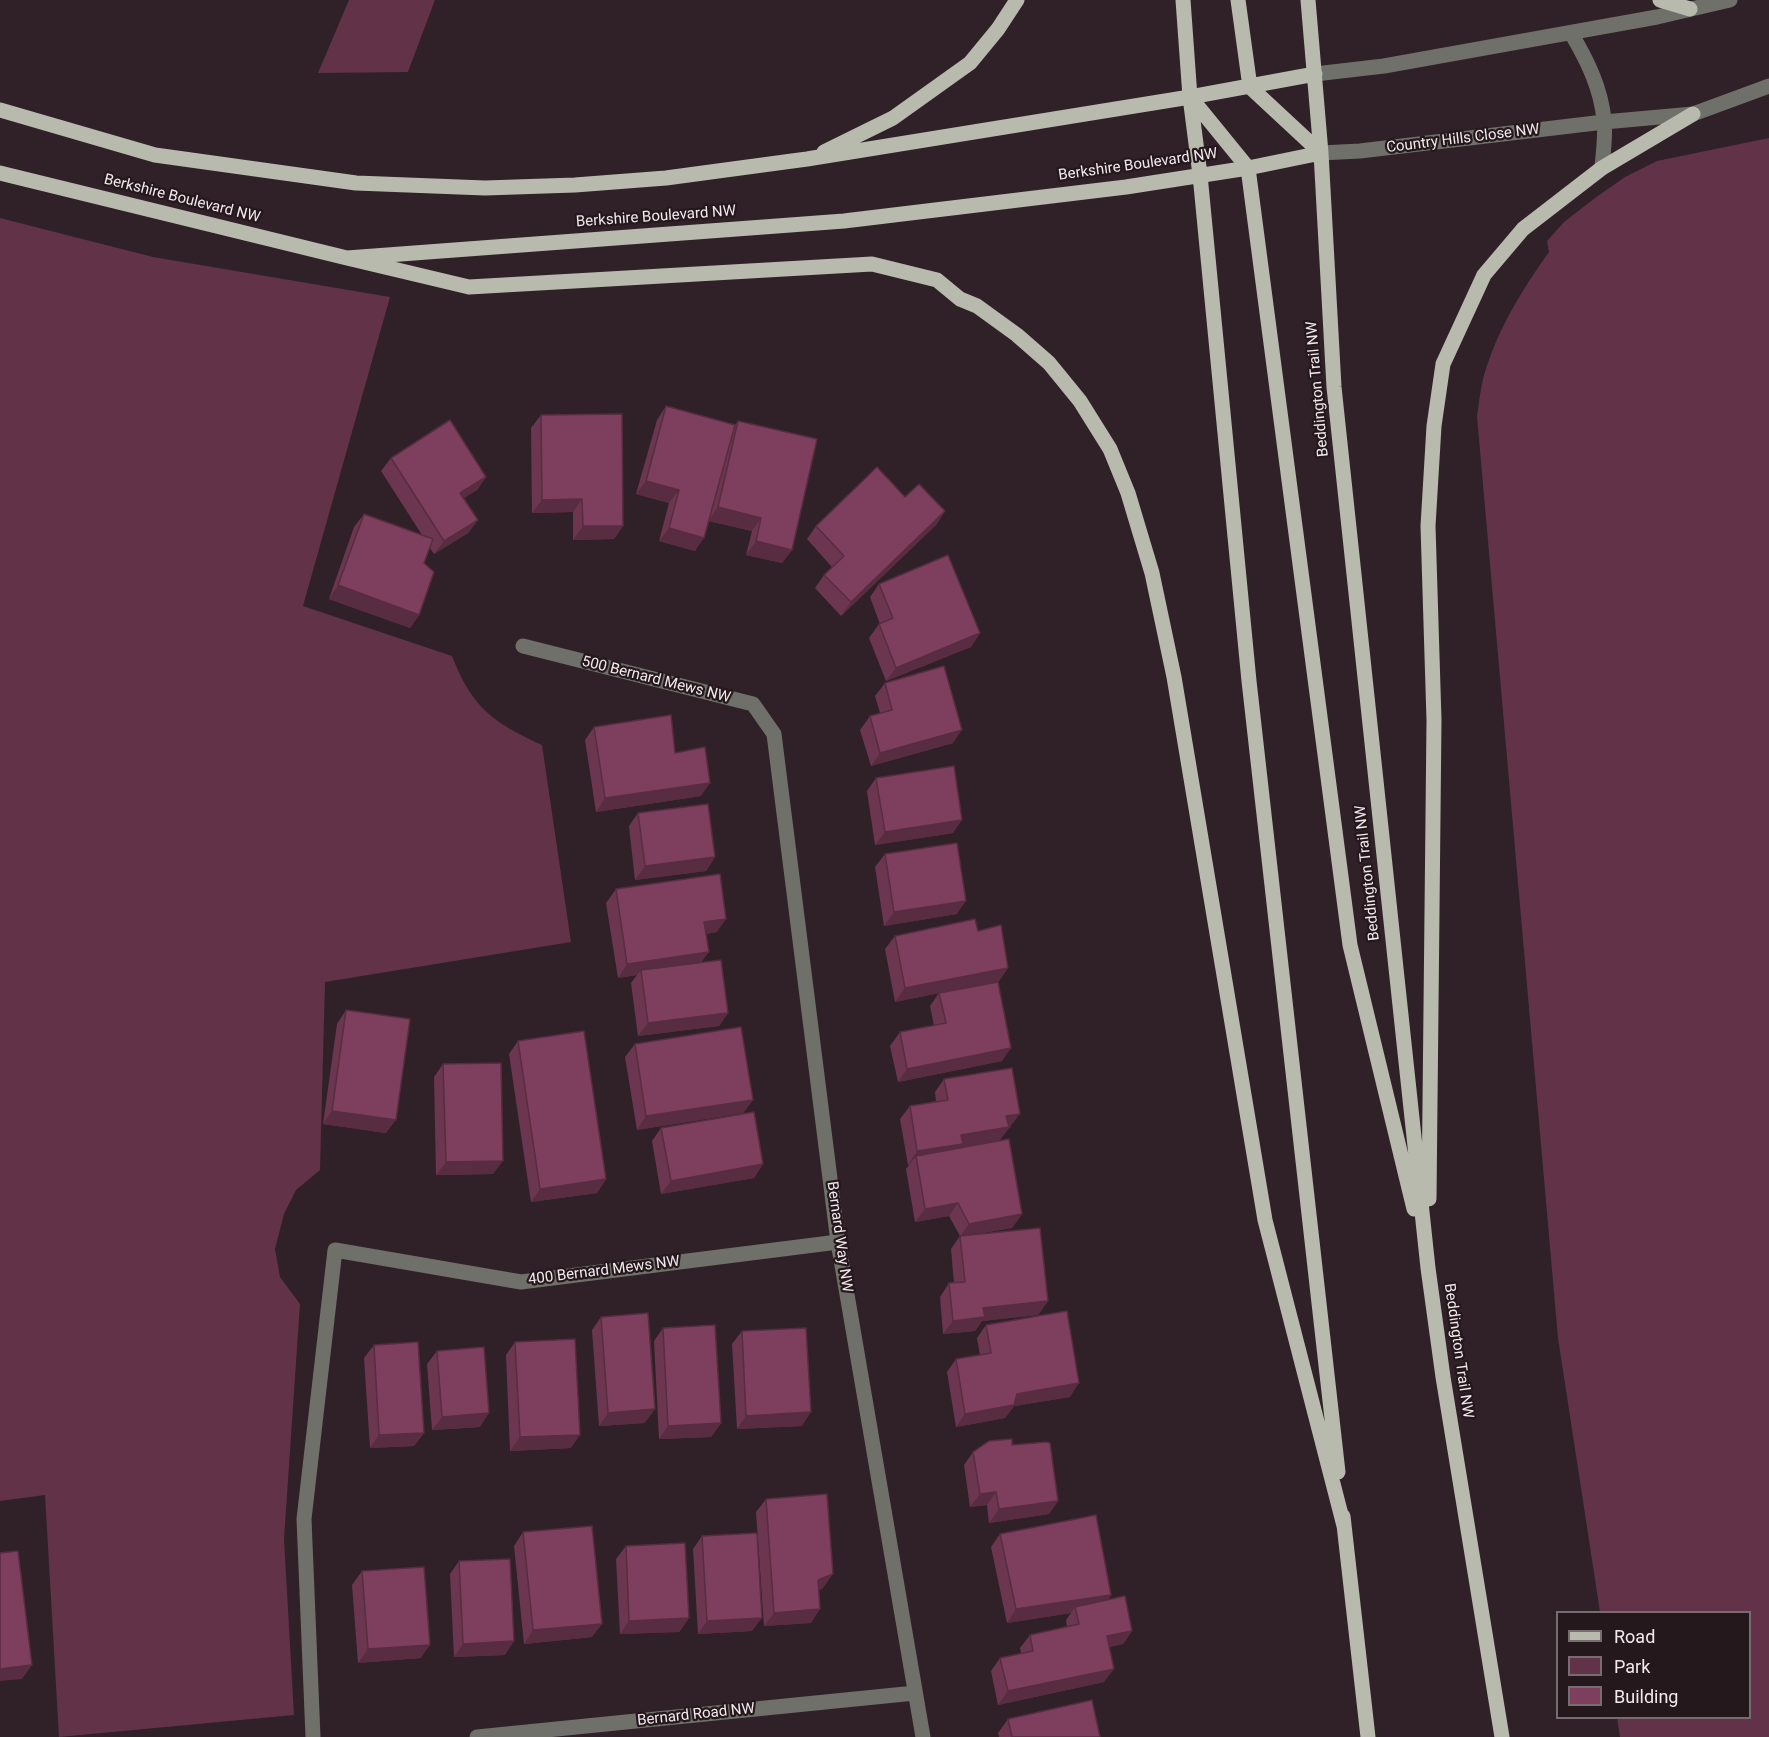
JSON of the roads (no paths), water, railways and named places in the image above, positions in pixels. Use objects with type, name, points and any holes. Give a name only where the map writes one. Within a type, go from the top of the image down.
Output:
[{"type":"main road","points":[[807,159],[892,118],[970,63],[998,29],[1017,0]]},
{"type":"main road","points":[[1183,0],[1190,97],[1200,175],[1249,681],[1368,1737]]},
{"type":"main road","points":[[1238,0],[1250,87],[1320,153]]},
{"type":"main road","name":"Beddington Trail NW","points":[[1308,0],[1315,74],[1334,387],[1428,1268],[1443,1377],[1502,1737]]},
{"type":"main road","points":[[1660,0],[1690,9]]},
{"type":"main road","points":[[0,110],[155,155],[356,183],[485,188],[575,186],[666,178],[807,159],[1250,87],[1315,74]]},
{"type":"main road","points":[[1190,97],[1248,168],[1350,945],[1428,1268]]},
{"type":"main road","points":[[1428,1268],[1434,720],[1428,526],[1434,426],[1443,364],[1484,275],[1523,229],[1602,168],[1693,114]]},
{"type":"main road","name":"Berkshire Boulevard NW","points":[[0,173],[347,258],[844,220],[1126,187],[1248,168],[1320,153]]},
{"type":"main road","points":[[347,258],[469,286],[872,264],[937,280],[960,299],[977,306],[1017,335],[1049,363],[1080,401],[1110,449],[1128,493],[1152,573],[1176,689],[1265,1220],[1344,1526]]},
{"type":"street","points":[[1315,74],[1384,66],[1571,33],[1730,0]]},
{"type":"street","points":[[1571,33],[1589,64],[1600,97],[1604,122],[1602,168]]},
{"type":"street","name":"Country Hills Close NW","points":[[1320,153],[1360,151],[1604,122],[1693,114],[1769,86]]},
{"type":"street","name":"500 Bernard Mews NW","points":[[523,646],[753,704],[774,734]]},
{"type":"street","name":"Bernard Way NW","points":[[774,734],[838,1242],[923,1737]]},
{"type":"street","name":"400 Bernard Mews NW","points":[[313,1737],[304,1519],[335,1250],[522,1282],[838,1242]]},
{"type":"street","name":"Bernard Road NW","points":[[477,1737],[915,1693]]}]
